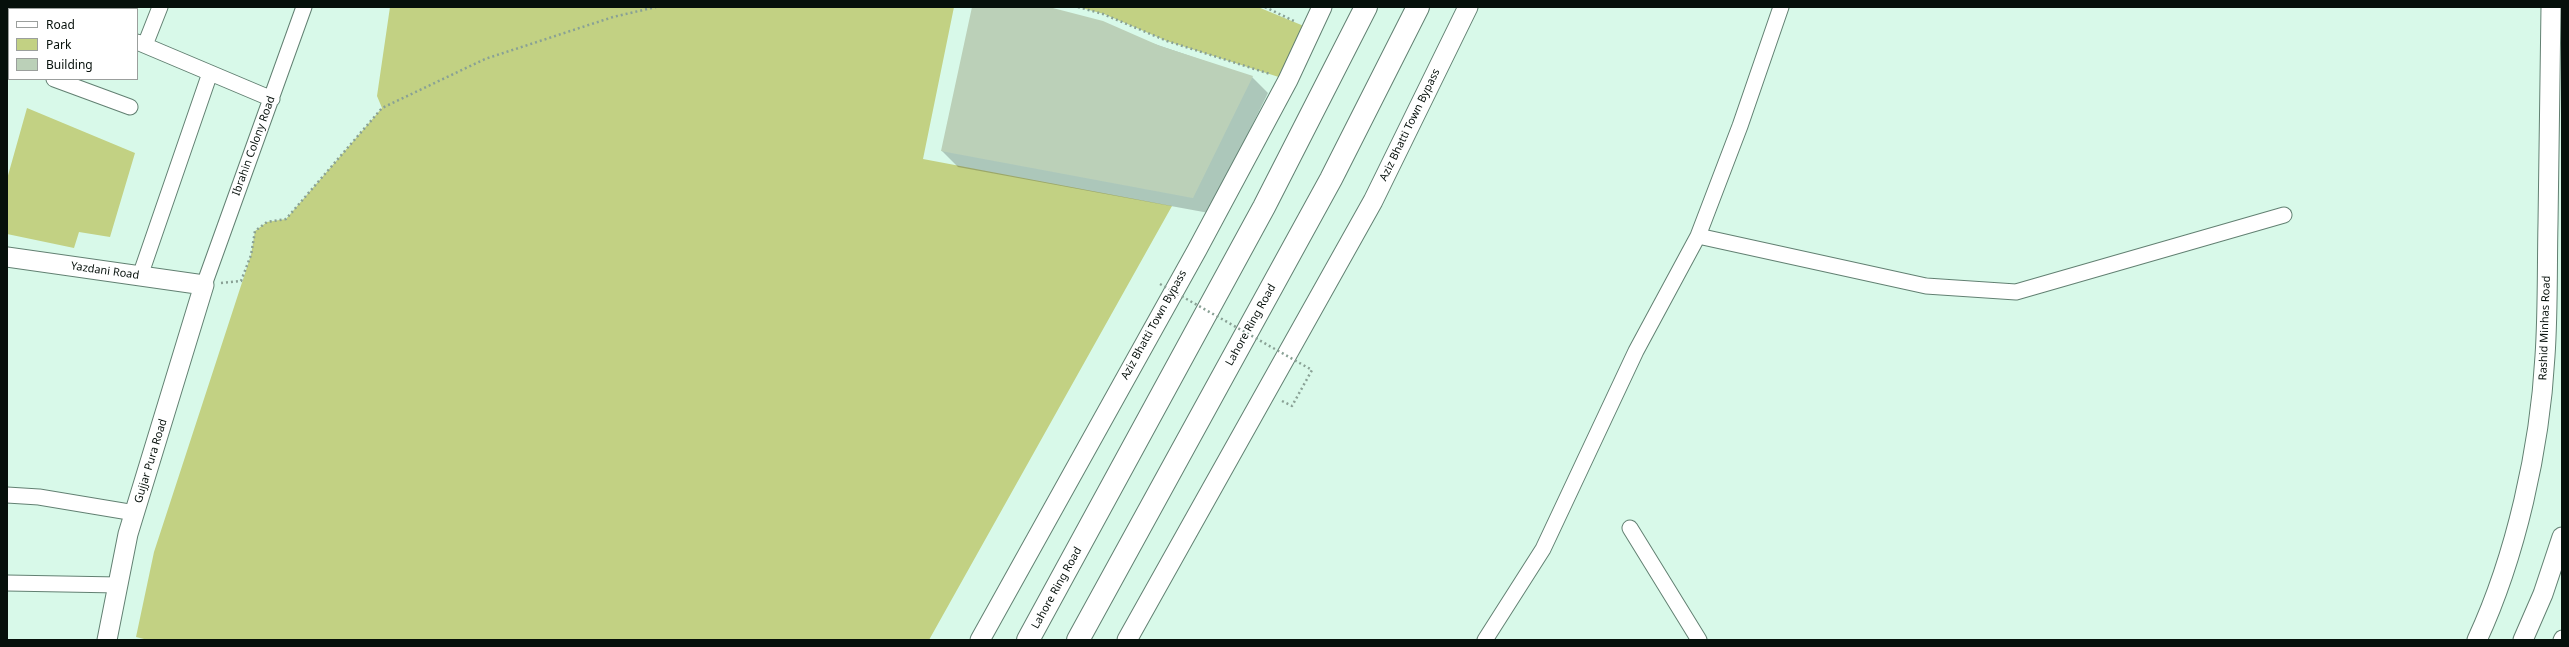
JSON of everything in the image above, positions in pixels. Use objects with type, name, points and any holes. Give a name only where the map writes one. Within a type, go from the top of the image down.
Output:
[{"type":"highway","name":"Lahore Ring Road","points":[[1028,640],[1264,207],[1366,7]]},
{"type":"highway","name":"Lahore Ring Road","points":[[1078,640],[1331,179],[1418,7]]},
{"type":"street","points":[[160,7],[141,44],[272,99]]},
{"type":"street","name":"Ibrahin Colony Road","points":[[204,284],[304,7]]},
{"type":"street","name":"Aziz Bhatti Town Bypass","points":[[980,640],[1197,250],[1288,80],[1322,7]]},
{"type":"street","name":"Aziz Bhatti Town Bypass","points":[[1127,640],[1373,201],[1468,7]]},
{"type":"street","points":[[1485,640],[1543,549],[1636,351],[1698,236],[1740,126],[1781,7]]},
{"type":"street","name":"Rashid Minhas Road","points":[[2476,640],[2486,619],[2515,531],[2534,453],[2540,409],[2546,312],[2551,7]]},
{"type":"street","points":[[140,276],[210,73]]},
{"type":"street","points":[[57,80],[130,107]]},
{"type":"street","points":[[1698,236],[1926,286],[2016,292],[2284,215]]},
{"type":"street","name":"Yazdani Road","points":[[7,257],[204,284]]},
{"type":"street","name":"Gujjar Pura Road","points":[[107,640],[128,534],[204,284]]},
{"type":"street","points":[[7,495],[39,497],[135,513]]},
{"type":"street","points":[[1630,528],[1699,640]]},
{"type":"street","points":[[2523,640],[2543,594],[2562,537]]},
{"type":"street","points":[[7,583],[119,585]]},
{"type":"path","points":[[204,284],[241,281],[251,255],[256,231],[267,222],[286,219],[382,108],[485,59],[613,17],[656,7]]},
{"type":"path","points":[[1078,7],[1104,14],[1167,41],[1288,80]]},
{"type":"path","points":[[1265,7],[1311,29]]},
{"type":"path","points":[[1160,284],[1312,370],[1292,406]]},
{"type":"green space","points":[[390,7],[954,7],[923,159],[1172,206],[929,640],[148,640],[136,637],[154,552],[251,255],[255,231],[267,222],[286,219],[382,108],[377,96]]},
{"type":"green space","points":[[1078,7],[1258,7],[1311,29],[1288,80],[1167,41],[1104,14]]},
{"type":"green space","points":[[27,108],[135,153],[110,237],[79,232],[74,248],[7,234],[7,179]]},
{"type":"building","points":[[972,7],[1049,7],[1103,21],[1160,46],[1253,76],[1193,198],[941,151]]}]
